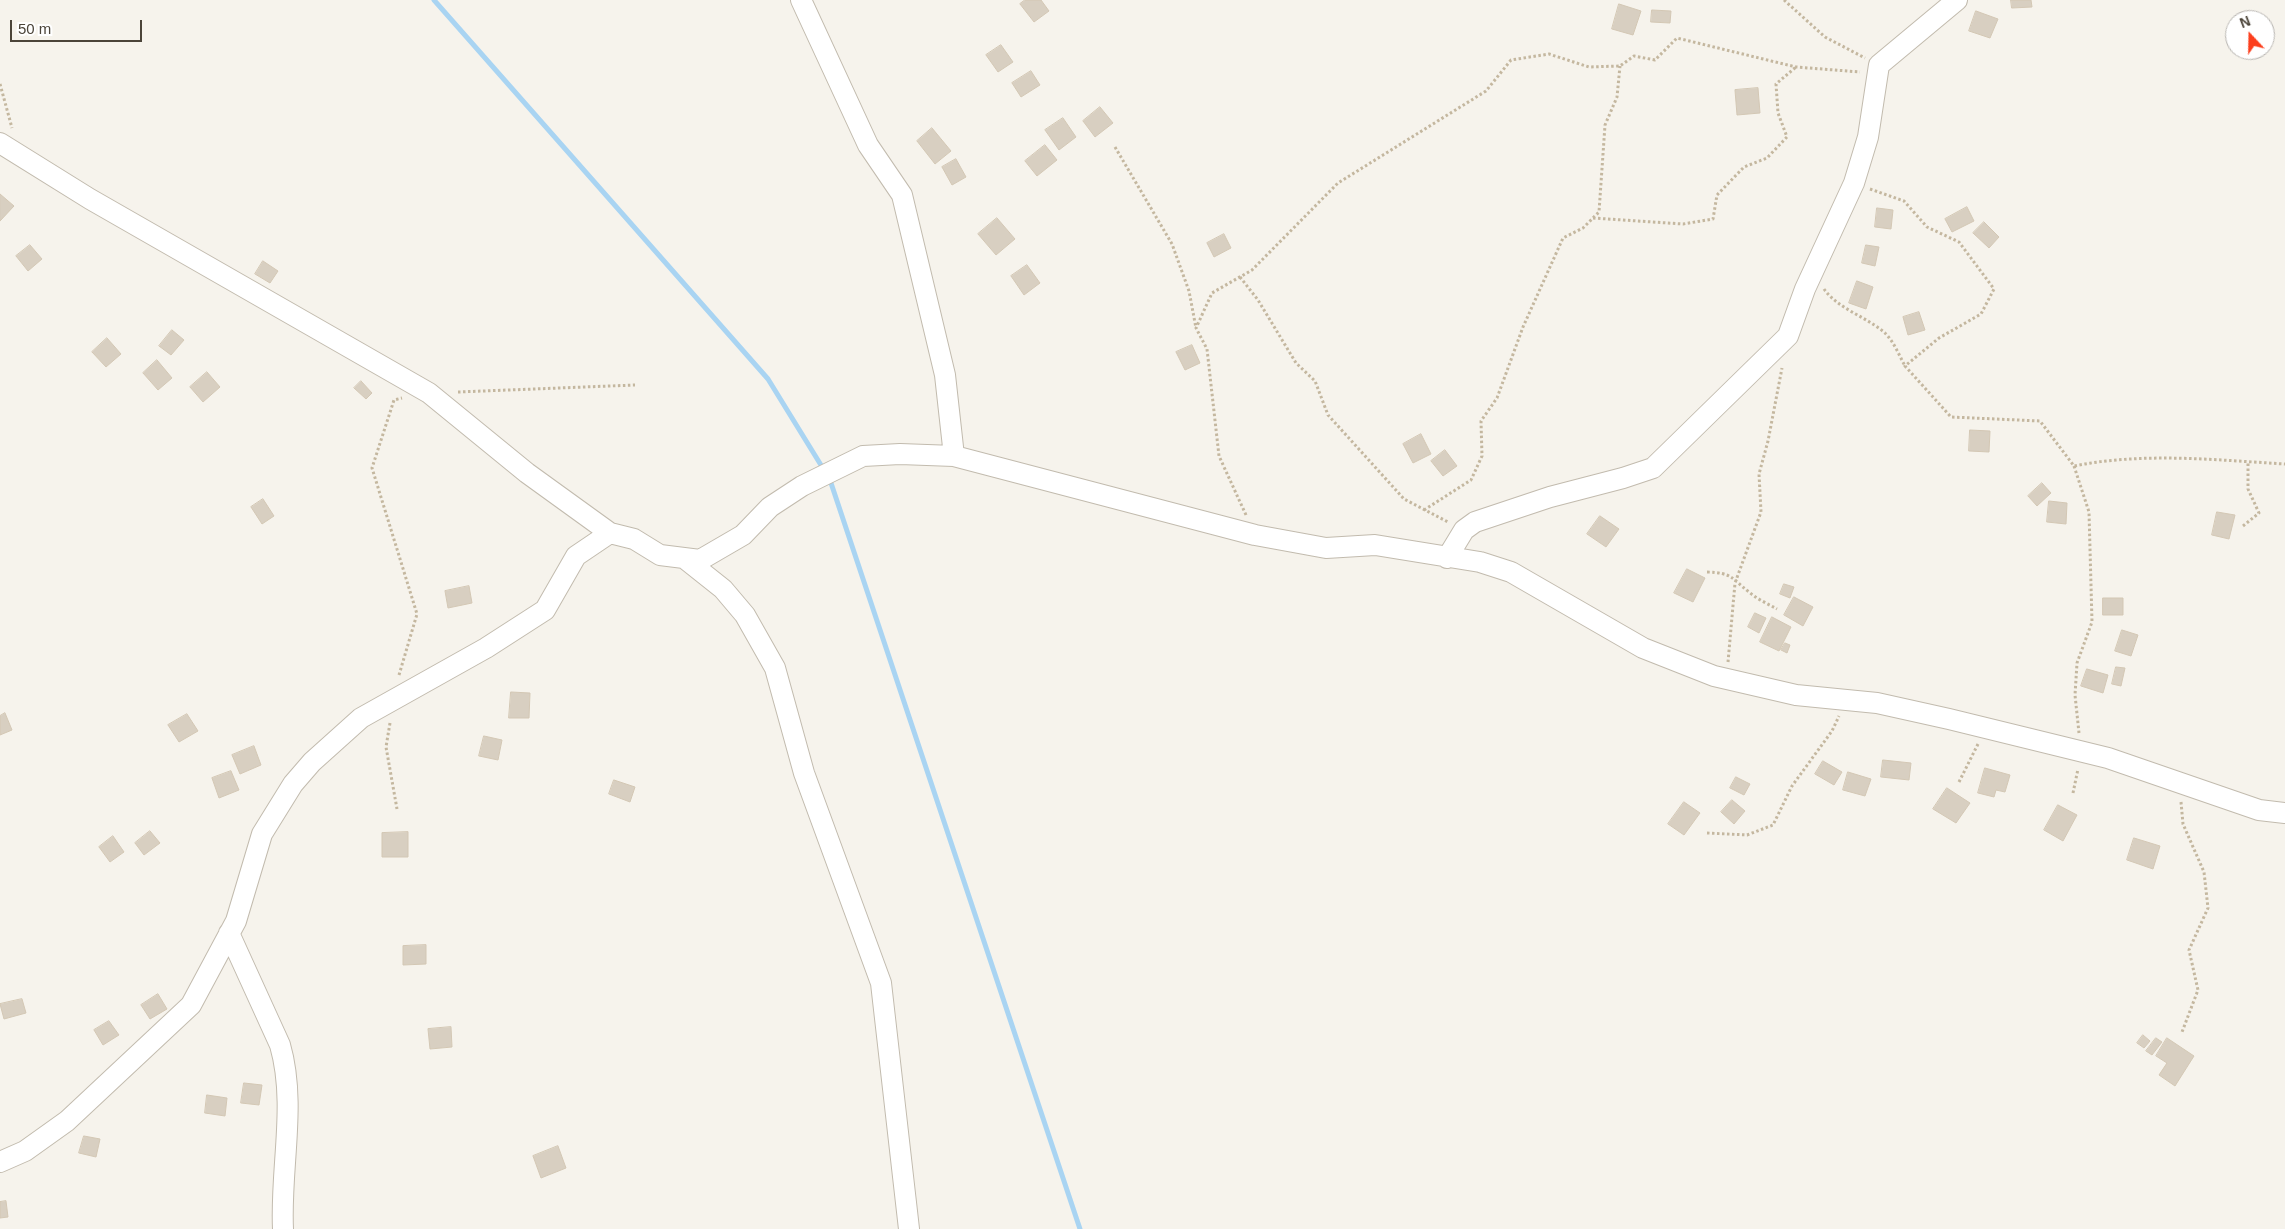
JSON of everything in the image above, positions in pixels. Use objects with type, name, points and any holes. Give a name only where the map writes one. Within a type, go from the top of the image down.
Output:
[{"type":"street","points":[[801,0],[868,144],[902,196],[945,375],[954,456]]},
{"type":"street","points":[[1447,558],[1464,530],[1476,522],[1550,497],[1653,468],[1788,336],[1812,273],[1854,183],[1868,137],[1878,69],[1957,0]]},
{"type":"street","points":[[6,137],[90,198],[428,393],[527,473],[610,533],[634,539],[660,555],[700,560],[744,535],[770,508],[802,486],[863,456],[900,454],[954,456],[1255,535],[1326,548],[1375,545],[1480,562],[1511,572],[1643,648],[1714,676],[1796,695],[1877,703],[1986,728],[2081,752],[2179,781],[2260,810],[2285,814]]},
{"type":"street","points":[[0,1162],[25,1151],[67,1120],[170,1027],[191,1005],[236,921],[262,834],[293,784],[312,762],[361,718],[486,648],[545,610],[576,556],[610,533]]},
{"type":"street","points":[[684,558],[723,589],[745,616],[775,668],[804,773],[881,983],[909,1229]]},
{"type":"street","points":[[229,933],[280,1045],[285,1063],[287,1095],[282,1229]]},
{"type":"path","points":[[1784,0],[1825,37],[1878,69]]},
{"type":"path","points":[[1196,328],[1212,293],[1252,270],[1338,183],[1486,91],[1512,60],[1549,54],[1589,66],[1620,66],[1634,56],[1655,60],[1677,38],[1796,67],[1878,69]]},
{"type":"path","points":[[1424,510],[1471,480],[1482,456],[1481,421],[1496,398],[1523,327],[1563,238],[1583,228],[1599,212],[1605,124],[1616,97],[1620,66]]},
{"type":"path","points":[[1592,218],[1682,224],[1713,219],[1717,195],[1744,167],[1767,158],[1787,137],[1778,113],[1776,84],[1796,67]]},
{"type":"path","points":[[0,84],[6,137]]},
{"type":"path","points":[[1115,147],[1172,244],[1189,291],[1196,328],[1207,349],[1209,383],[1219,456],[1255,535]]},
{"type":"path","points":[[1854,183],[1904,201],[1927,227],[1959,242],[1994,289],[1982,314],[1939,338],[1905,366]]},
{"type":"path","points":[[1812,273],[1826,293],[1884,333],[1892,342],[1905,366],[1951,417],[2040,421],[2074,466],[2089,512],[2092,622],[2076,663],[2075,695],[2081,752],[2073,793]]},
{"type":"path","points":[[1240,277],[1258,300],[1296,363],[1315,381],[1328,415],[1404,499],[1464,530]]},
{"type":"path","points":[[1727,679],[1736,579],[1762,512],[1759,474],[1768,442],[1782,364]]},
{"type":"path","points":[[397,809],[386,747],[400,670],[417,614],[372,468],[394,400],[428,393],[635,385]]},
{"type":"path","points":[[2074,466],[2105,460],[2201,459],[2285,464]]},
{"type":"path","points":[[2243,526],[2259,513],[2248,489],[2248,462]]},
{"type":"path","points":[[1707,572],[1724,572],[1736,579],[1749,593],[1777,609]]},
{"type":"path","points":[[1707,833],[1747,835],[1773,825],[1792,786],[1832,731],[1846,700]]},
{"type":"path","points":[[1959,782],[1986,728]]},
{"type":"path","points":[[2179,781],[2183,824],[2204,872],[2208,908],[2189,950],[2198,990],[2182,1032]]},
{"type":"building","points":[[1025,0],[1041,0],[1049,11],[1034,22],[1020,4]]},
{"type":"building","points":[[2011,0],[2031,0],[2032,7],[2012,8]]},
{"type":"building","points":[[1619,4],[1641,11],[1633,35],[1612,29]]},
{"type":"building","points":[[1652,10],[1671,11],[1670,23],[1651,22]]},
{"type":"building","points":[[1976,11],[1998,19],[1990,38],[1969,31]]},
{"type":"building","points":[[1001,45],[1013,62],[998,72],[986,55]]},
{"type":"building","points":[[1031,71],[1040,85],[1021,97],[1012,83]]},
{"type":"building","points":[[1758,88],[1760,113],[1737,115],[1735,90]]},
{"type":"building","points":[[1100,107],[1113,123],[1095,137],[1083,121]]},
{"type":"building","points":[[1063,118],[1076,137],[1059,150],[1045,130]]},
{"type":"building","points":[[932,128],[951,151],[935,164],[917,141]]},
{"type":"building","points":[[1045,145],[1057,160],[1037,176],[1025,161]]},
{"type":"building","points":[[956,159],[966,177],[952,185],[942,167]]},
{"type":"building","points":[[0,194],[14,206],[0,221]]},
{"type":"building","points":[[1967,207],[1974,221],[1952,232],[1945,219]]},
{"type":"building","points":[[1877,208],[1893,210],[1891,229],[1875,227]]},
{"type":"building","points":[[997,218],[1015,239],[996,255],[978,234]]},
{"type":"building","points":[[1984,222],[1999,237],[1989,248],[1973,233]]},
{"type":"building","points":[[1224,234],[1231,248],[1214,257],[1207,243]]},
{"type":"building","points":[[30,245],[42,259],[28,271],[16,256]]},
{"type":"building","points":[[1866,245],[1879,247],[1875,266],[1862,263]]},
{"type":"building","points":[[263,261],[278,271],[270,283],[255,274]]},
{"type":"building","points":[[1027,265],[1040,283],[1024,295],[1011,276]]},
{"type":"building","points":[[1857,281],[1873,287],[1866,309],[1849,303]]},
{"type":"building","points":[[1919,312],[1925,330],[1908,335],[1903,317]]},
{"type":"building","points":[[172,330],[184,340],[171,355],[159,346]]},
{"type":"building","points":[[107,338],[121,354],[106,367],[92,352]]},
{"type":"building","points":[[1192,345],[1200,363],[1185,370],[1176,352]]},
{"type":"building","points":[[157,360],[172,378],[158,390],[143,373]]},
{"type":"building","points":[[207,372],[220,387],[203,402],[190,387]]},
{"type":"building","points":[[361,381],[372,393],[366,399],[354,388]]},
{"type":"building","points":[[1970,430],[1990,431],[1989,452],[1969,451]]},
{"type":"building","points":[[1421,434],[1431,454],[1413,463],[1403,444]]},
{"type":"building","points":[[1445,450],[1457,466],[1443,476],[1431,461]]},
{"type":"building","points":[[2042,483],[2051,493],[2037,506],[2028,496]]},
{"type":"building","points":[[263,499],[274,516],[262,524],[251,507]]},
{"type":"building","points":[[2049,501],[2067,503],[2066,524],[2047,522]]},
{"type":"building","points":[[2217,512],[2235,515],[2229,539],[2212,535]]},
{"type":"building","points":[[1600,516],[1619,529],[1606,547],[1587,534]]},
{"type":"building","points":[[1687,569],[1705,578],[1693,602],[1674,593]]},
{"type":"building","points":[[1784,584],[1794,587],[1790,598],[1780,594]]},
{"type":"building","points":[[469,586],[472,603],[448,608],[445,591]]},
{"type":"building","points":[[1794,597],[1813,607],[1803,626],[1784,615]]},
{"type":"building","points":[[2103,598],[2123,598],[2123,615],[2103,615]]},
{"type":"building","points":[[1755,613],[1766,618],[1759,633],[1748,627]]},
{"type":"building","points":[[1772,617],[1791,627],[1779,651],[1760,642]]},
{"type":"building","points":[[2122,630],[2138,635],[2131,656],[2115,651]]},
{"type":"building","points":[[1785,643],[1790,645],[1787,653],[1781,650]]},
{"type":"building","points":[[2116,667],[2125,668],[2121,686],[2112,684]]},
{"type":"building","points":[[2087,669],[2108,675],[2103,693],[2081,686]]},
{"type":"building","points":[[511,692],[530,693],[529,718],[509,718]]},
{"type":"building","points":[[5,713],[12,730],[0,735],[0,716]]},
{"type":"building","points":[[187,714],[198,731],[179,742],[168,725]]},
{"type":"building","points":[[484,736],[502,740],[498,760],[479,756]]},
{"type":"building","points":[[254,746],[261,765],[240,774],[232,755]]},
{"type":"building","points":[[1883,760],[1911,763],[1909,780],[1881,777]]},
{"type":"building","points":[[1823,761],[1842,772],[1834,785],[1815,774]]},
{"type":"building","points":[[1985,768],[2010,775],[2005,792],[1996,790],[1994,797],[1978,793]]},
{"type":"building","points":[[231,771],[239,790],[219,798],[212,778]]},
{"type":"building","points":[[1848,772],[1871,779],[1865,796],[1843,790]]},
{"type":"building","points":[[1736,777],[1750,784],[1744,795],[1730,788]]},
{"type":"building","points":[[614,780],[635,787],[630,802],[609,794]]},
{"type":"building","points":[[1947,788],[1970,803],[1956,823],[1933,809]]},
{"type":"building","points":[[1732,800],[1745,811],[1734,824],[1721,812]]},
{"type":"building","points":[[1684,802],[1700,813],[1684,835],[1668,824]]},
{"type":"building","points":[[2058,805],[2077,815],[2063,841],[2044,830]]},
{"type":"building","points":[[150,831],[160,843],[144,855],[135,843]]},
{"type":"building","points":[[408,832],[408,857],[382,857],[382,833]]},
{"type":"building","points":[[113,836],[124,852],[110,862],[99,847]]},
{"type":"building","points":[[2134,838],[2160,846],[2153,869],[2127,860]]},
{"type":"building","points":[[426,945],[426,964],[403,965],[403,946]]},
{"type":"building","points":[[158,994],[167,1009],[150,1019],[141,1005]]},
{"type":"building","points":[[22,999],[26,1013],[4,1019],[0,1004]]},
{"type":"building","points":[[109,1021],[119,1035],[103,1045],[94,1030]]},
{"type":"building","points":[[451,1027],[452,1047],[430,1049],[428,1029]]},
{"type":"building","points":[[2143,1035],[2150,1041],[2144,1048],[2137,1043]]},
{"type":"building","points":[[2156,1038],[2162,1042],[2152,1055],[2146,1051]]},
{"type":"building","points":[[2167,1038],[2194,1056],[2175,1086],[2159,1075],[2167,1063],[2156,1056]]},
{"type":"building","points":[[244,1083],[262,1085],[259,1105],[241,1103]]},
{"type":"building","points":[[207,1095],[227,1098],[225,1116],[205,1113]]},
{"type":"building","points":[[84,1136],[100,1139],[96,1157],[79,1153]]},
{"type":"building","points":[[558,1146],[566,1168],[541,1178],[533,1156]]},
{"type":"building","points":[[6,1201],[8,1217],[0,1218],[0,1202]]},
{"type":"waterway","points":[[434,0],[768,379],[824,470]]},
{"type":"waterway","points":[[829,477],[1080,1229]]}]
